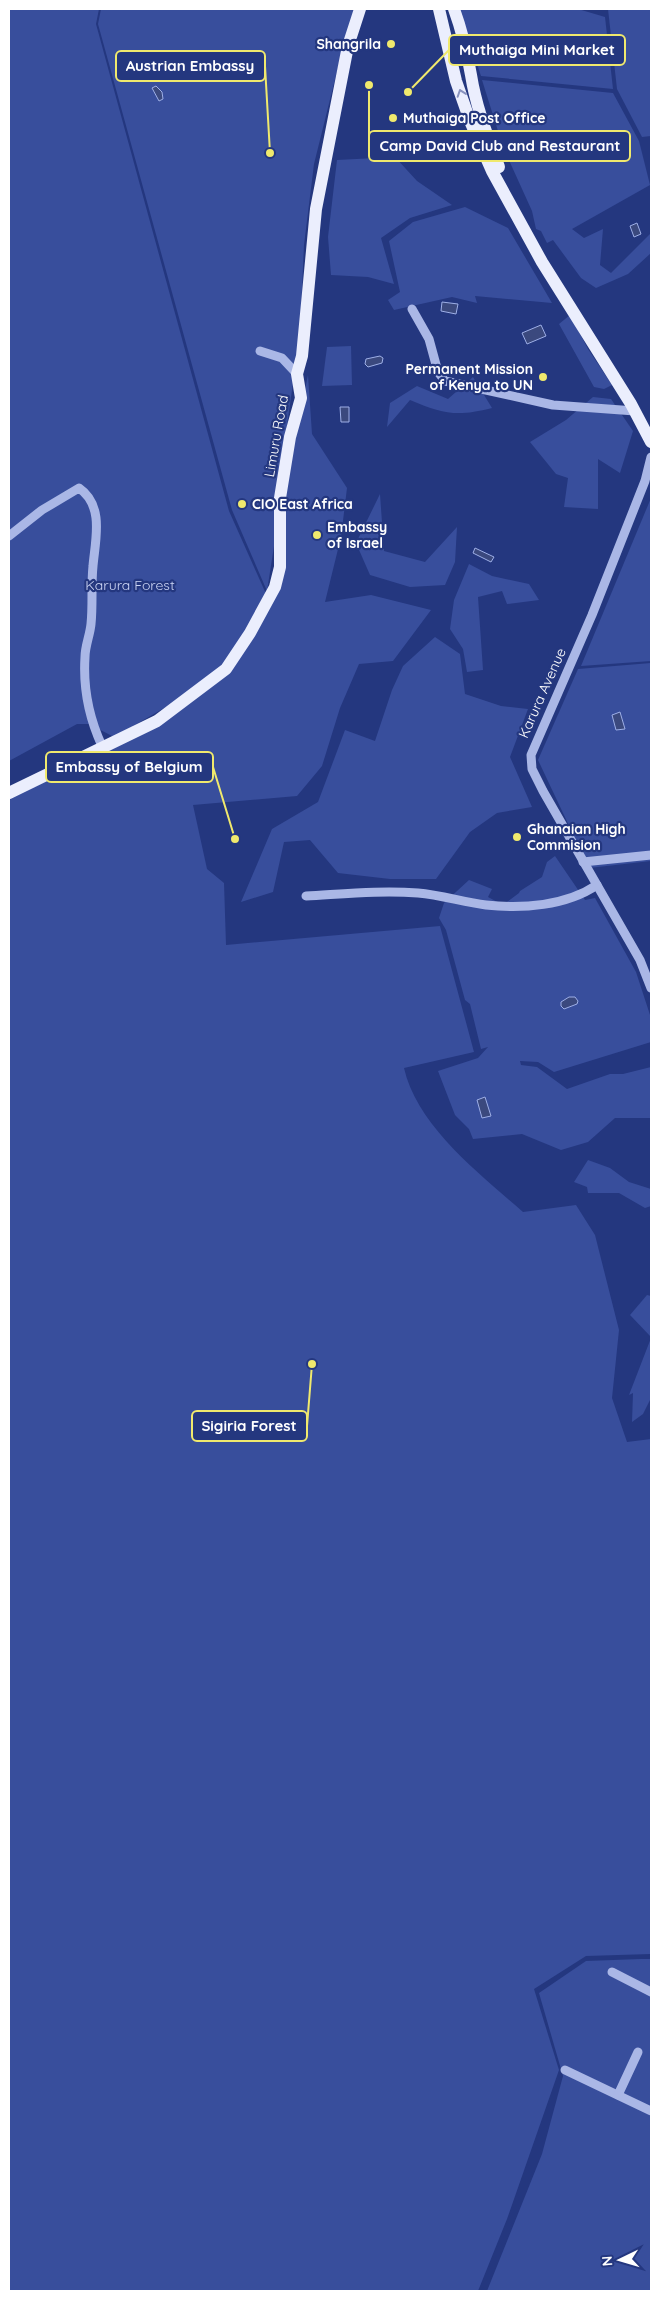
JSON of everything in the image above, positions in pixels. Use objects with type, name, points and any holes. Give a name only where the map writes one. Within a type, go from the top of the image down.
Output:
[{"type":"main road","name":"Limuru Road","points":[[9,793],[102,746],[157,721],[226,669],[261,615],[275,587],[280,567],[280,498],[290,437],[301,398],[297,374],[303,347],[316,209],[348,46],[360,9]]},
{"type":"main road","points":[[439,9],[456,81],[470,121],[496,179],[542,262],[635,411],[651,442]]},
{"type":"main road","points":[[454,9],[470,63],[471,75],[485,129],[521,216],[546,262],[612,366],[651,423]]},
{"type":"street","points":[[412,309],[429,339],[438,372],[445,381],[553,405],[635,411]]},
{"type":"street","points":[[260,351],[282,358],[297,374]]},
{"type":"street","name":"Karura Avenue","points":[[651,457],[648,478],[592,615],[531,755],[532,769],[543,791],[640,960],[651,988]]},
{"type":"street","points":[[9,536],[42,510],[80,488],[91,503],[97,521],[97,530],[93,565],[91,624],[85,657],[89,713],[102,746]]},
{"type":"street","points":[[583,862],[651,855]]},
{"type":"street","points":[[306,896],[398,892],[427,894],[507,907],[551,903],[584,894],[597,885]]},
{"type":"street","points":[[612,1972],[651,1992]]},
{"type":"street","points":[[618,2095],[638,2052]]},
{"type":"street","points":[[565,2070],[651,2111]]},
{"type":"green space","name":"Karura Forest","points":[[9,9],[99,9],[96,24],[229,511],[267,596],[265,612],[283,544],[286,481],[308,375],[312,434],[347,488],[341,537],[325,602],[371,595],[431,610],[393,661],[359,664],[340,708],[322,766],[297,796],[193,805],[207,869],[224,883],[226,945],[440,926],[474,1052],[404,1068],[411,1089],[422,1110],[452,1148],[523,1212],[576,1205],[595,1235],[619,1330],[612,1398],[627,1442],[651,1439],[651,1954],[586,1956],[534,1989],[559,2070],[507,2219],[478,2291],[9,2291],[9,790],[170,710],[185,696],[114,737],[89,724],[77,724],[9,761]]},
{"type":"green space","points":[[101,9],[355,9],[341,55],[314,164],[304,245],[300,333],[277,497],[275,540],[267,591],[232,510],[98,24]]},
{"type":"green space","points":[[459,9],[578,9],[605,17],[613,89],[481,76]]},
{"type":"green space","points":[[608,9],[651,9],[651,136],[642,137],[617,89]]},
{"type":"green space","points":[[482,80],[613,93],[639,141],[650,185],[572,229],[584,238],[603,229],[600,265],[611,273],[651,233],[651,253],[628,274],[596,288],[581,278],[553,240],[547,243],[541,231],[536,229],[532,211],[503,147]]},
{"type":"green space","points":[[395,157],[417,181],[452,205],[410,218],[381,238],[394,284],[368,277],[331,275],[328,237],[337,160]]},
{"type":"green space","points":[[465,207],[508,228],[552,303],[475,296],[477,303],[452,297],[394,310],[388,300],[400,292],[389,241],[413,222]]},
{"type":"green space","points":[[570,315],[588,349],[612,385],[604,389],[594,387],[559,324]]},
{"type":"green space","points":[[351,346],[352,385],[322,386],[327,347]]},
{"type":"green space","points":[[473,377],[492,408],[469,413],[450,413],[410,400],[387,427],[390,403],[417,386],[448,399]]},
{"type":"green space","points":[[593,397],[611,399],[633,431],[620,473],[598,459],[598,509],[564,507],[568,478],[556,474],[530,442],[566,420]]},
{"type":"green space","points":[[380,494],[384,551],[425,562],[457,527],[455,562],[445,585],[410,587],[370,575],[356,543]]},
{"type":"green space","points":[[651,498],[651,661],[581,666]]},
{"type":"green space","points":[[469,564],[492,576],[529,584],[539,600],[507,604],[502,591],[478,597],[483,670],[467,672],[463,649],[450,629],[454,600]]},
{"type":"green space","points":[[435,637],[460,654],[465,694],[501,706],[528,709],[510,757],[532,807],[497,813],[470,832],[436,879],[390,879],[338,873],[310,840],[284,842],[273,892],[241,902],[272,829],[318,802],[345,730],[375,741],[392,690],[403,666]]},
{"type":"green space","points":[[651,663],[651,861],[589,868],[538,760],[578,669]]},
{"type":"green space","points":[[555,856],[585,900],[595,898],[636,972],[651,1018],[651,1042],[554,1072],[538,1062],[520,1061],[521,1065],[537,1067],[567,1089],[610,1074],[623,1074],[651,1067],[651,1118],[615,1118],[588,1142],[561,1150],[522,1134],[473,1139],[469,1129],[455,1115],[438,1071],[478,1058],[488,1047],[481,1049],[470,1004],[465,1000],[446,930],[439,918],[444,903],[469,880],[492,889],[488,897],[503,905],[542,877],[547,862]]},
{"type":"green space","points":[[588,1160],[610,1168],[629,1182],[651,1189],[651,1206],[645,1208],[619,1193],[588,1193],[587,1187],[574,1182]]},
{"type":"green space","points":[[647,1295],[651,1296],[651,1337],[630,1315]]},
{"type":"green space","points":[[651,1338],[651,1398],[643,1414],[632,1422],[633,1393],[629,1395]]},
{"type":"green space","points":[[651,1959],[651,2291],[487,2291],[542,2154],[563,2076],[539,1993],[586,1961]]},
{"type":"shaded area","points":[[156,86],[162,92],[163,99],[159,101],[152,88]]},
{"type":"shaded area","points":[[637,223],[641,234],[634,237],[630,226]]},
{"type":"shaded area","points":[[442,302],[458,304],[456,314],[441,311]]},
{"type":"shaded area","points":[[541,325],[546,336],[527,344],[522,333]]},
{"type":"shaded area","points":[[380,356],[383,358],[382,363],[368,367],[365,364],[366,359]]},
{"type":"shaded area","points":[[340,407],[349,407],[349,422],[341,422]]},
{"type":"shaded area","points":[[475,548],[494,557],[491,562],[473,553]]},
{"type":"shaded area","points":[[620,712],[625,729],[616,730],[612,715]]},
{"type":"shaded area","points":[[569,997],[575,997],[578,1001],[577,1004],[564,1009],[561,1006],[561,1002]]},
{"type":"shaded area","points":[[485,1097],[491,1116],[482,1118],[477,1100]]},
{"type":"place","name":"Shangrila","points":[[391,44]]},
{"type":"place","name":"Camp David Club and Restaurant","points":[[369,85]]},
{"type":"place","name":"Muthaiga Mini Market","points":[[408,92]]},
{"type":"place","name":"Muthaiga Post Office","points":[[393,118]]},
{"type":"place","name":"Austrian Embassy","points":[[270,153]]},
{"type":"place","name":"Permanent Mission of Kenya to UN","points":[[543,377]]},
{"type":"place","name":"CIO East Africa","points":[[242,504]]},
{"type":"place","name":"Embassy of Israel","points":[[317,535]]},
{"type":"place","name":"Ghanaian High Commision","points":[[517,837]]},
{"type":"place","name":"Embassy of Belgium","points":[[235,839]]},
{"type":"place","name":"Sigiria Forest","points":[[312,1364]]}]
